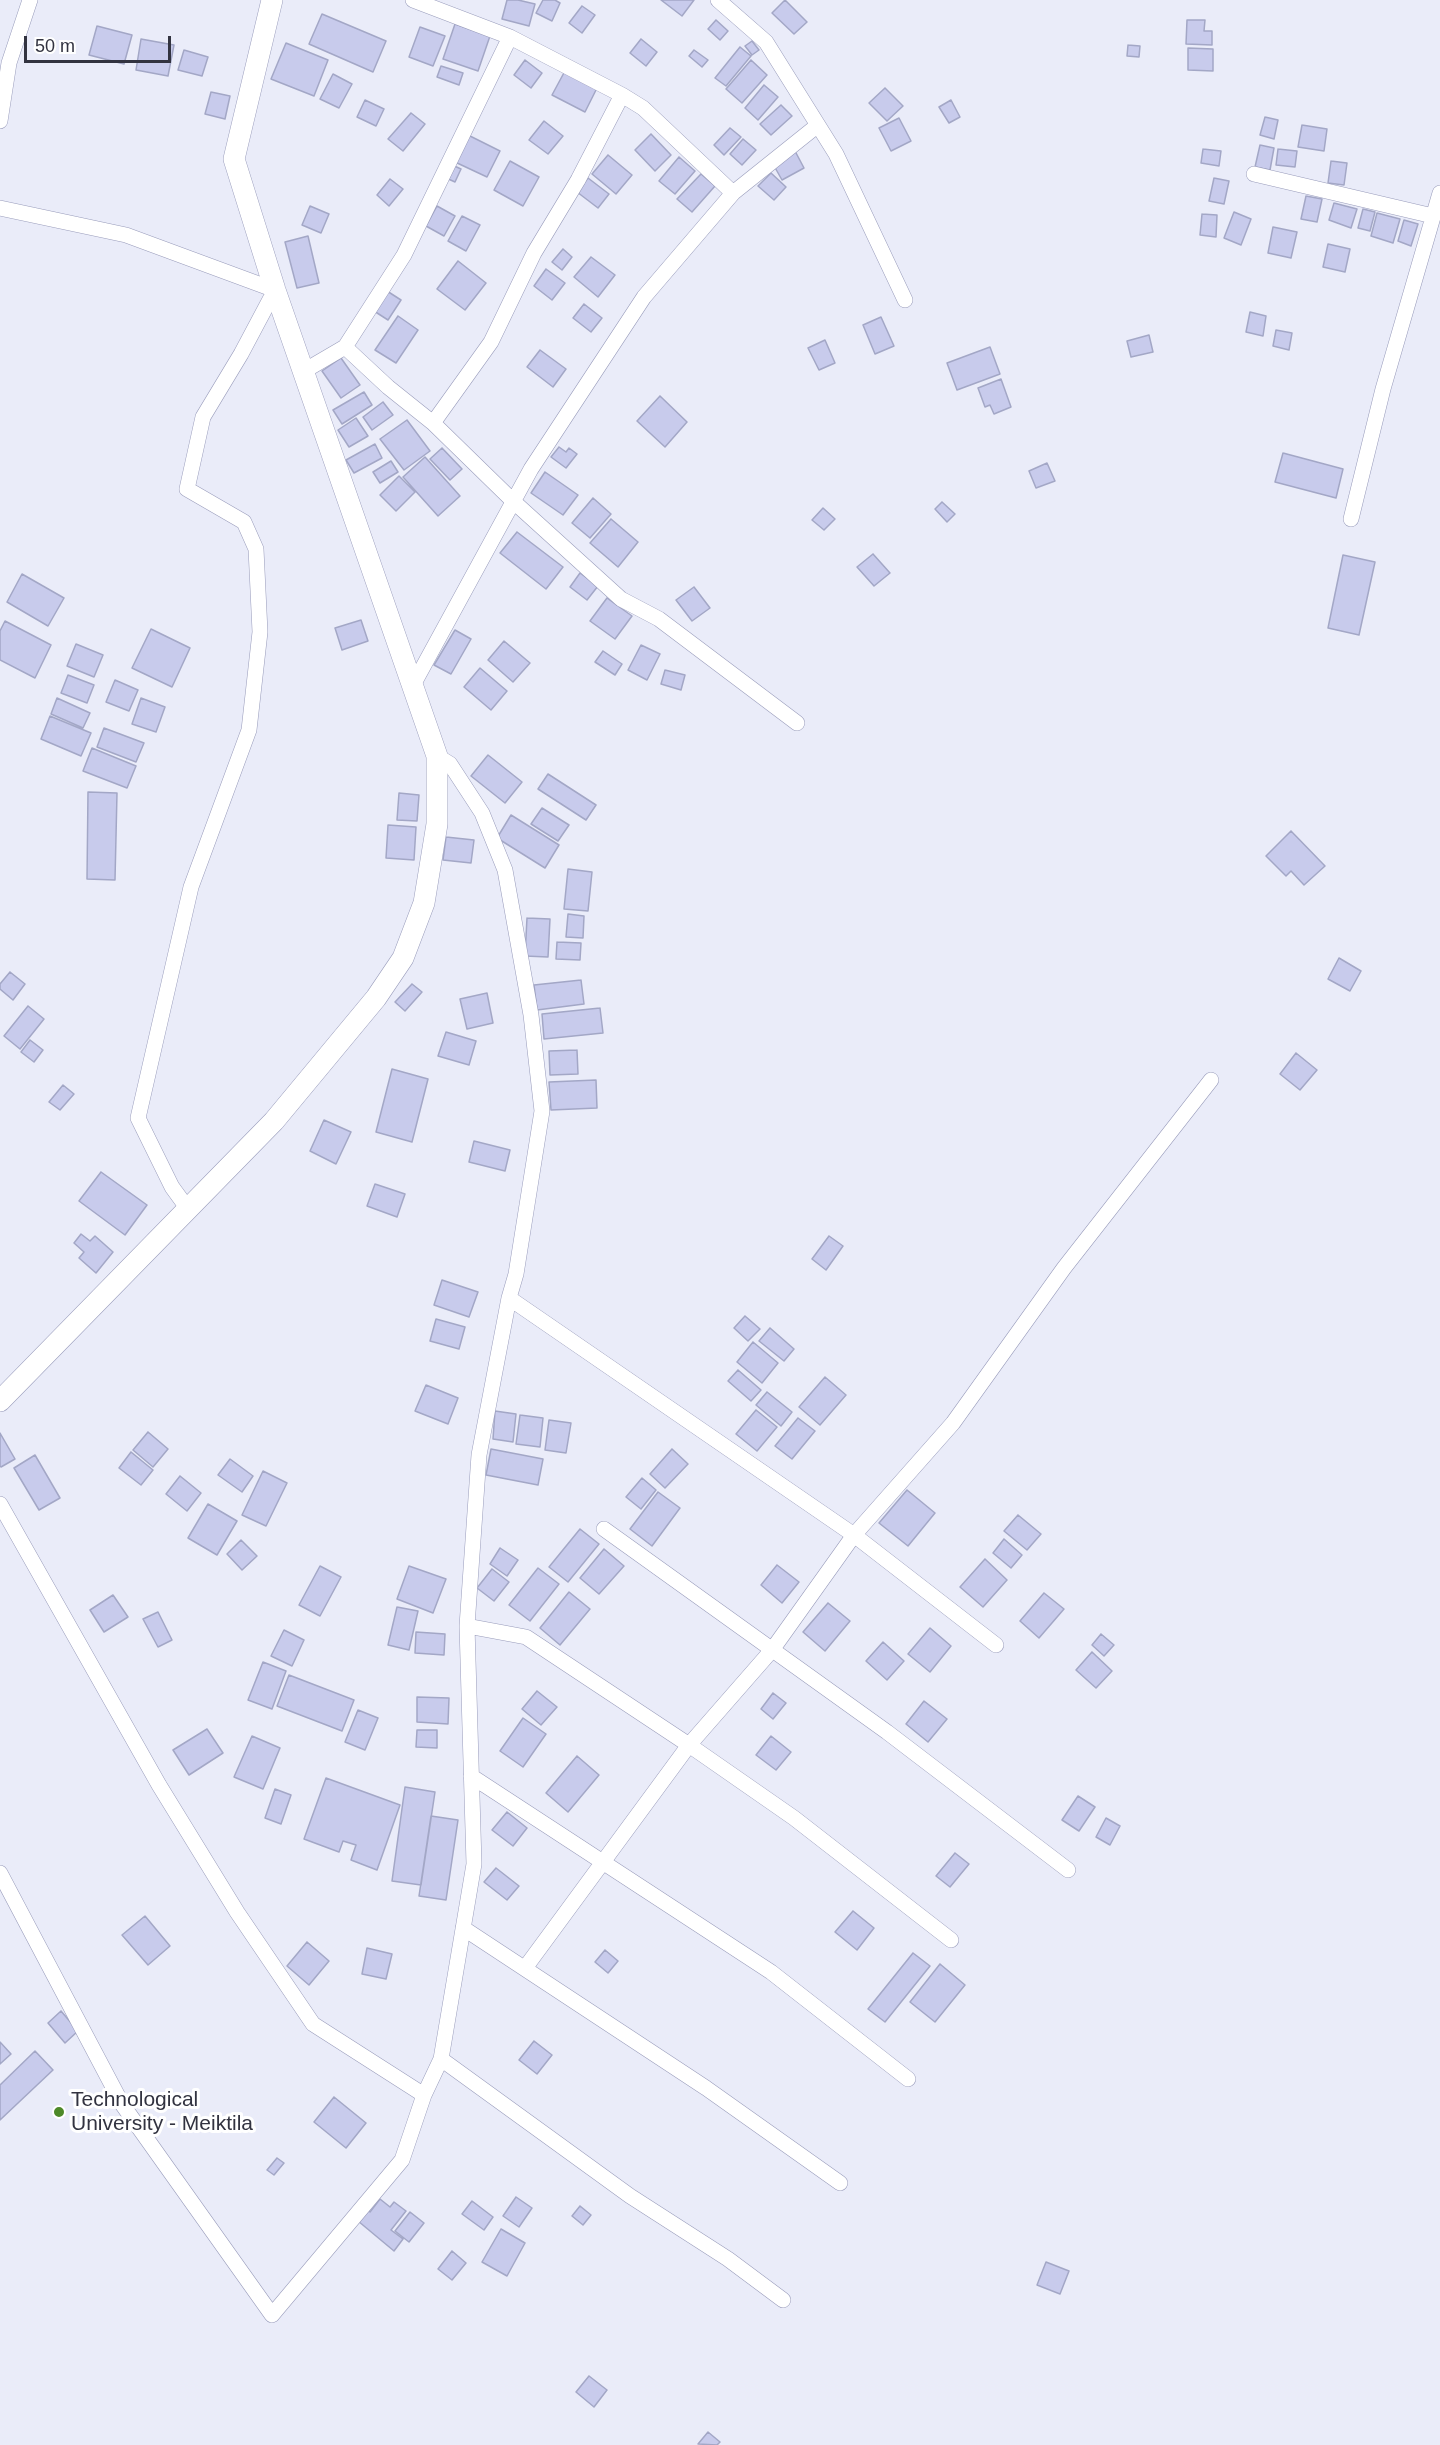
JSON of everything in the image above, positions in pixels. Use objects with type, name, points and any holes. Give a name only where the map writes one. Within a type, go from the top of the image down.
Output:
[{"type":"street","points":[[0,121],[9,63],[30,0]]},
{"type":"street","points":[[0,1401],[274,1121],[376,998],[403,958],[424,903],[437,824],[437,756],[275,290],[234,159],[272,0]]},
{"type":"street","points":[[413,0],[510,37],[622,95],[643,108],[733,193]]},
{"type":"street","points":[[718,0],[766,42],[818,125],[836,154],[905,300]]},
{"type":"street","points":[[304,371],[345,347],[404,255],[510,37]]},
{"type":"street","points":[[433,423],[491,342],[534,253],[578,180],[622,95]]},
{"type":"street","points":[[412,687],[465,586],[531,469],[644,297],[733,193],[818,125]]},
{"type":"street","points":[[1254,174],[1433,216]]},
{"type":"street","points":[[1351,519],[1383,389],[1440,196]]},
{"type":"street","points":[[0,208],[126,235],[275,290]]},
{"type":"street","points":[[188,1209],[172,1187],[138,1118],[191,887],[249,730],[260,632],[256,549],[244,522],[187,489],[203,417],[241,354],[275,290]]},
{"type":"street","points":[[345,347],[388,387],[433,423],[514,502],[621,598],[659,619],[797,723]]},
{"type":"street","points":[[0,1873],[122,2104],[272,2315],[402,2160],[424,2095],[441,2059],[474,1864],[467,1626],[479,1455],[509,1298],[516,1274],[542,1111],[531,1015],[505,870],[482,813],[450,764],[437,756]]},
{"type":"street","points":[[525,1968],[689,1745],[772,1650],[854,1535],[953,1422],[1064,1268],[1211,1080]]},
{"type":"street","points":[[509,1298],[854,1535],[996,1645]]},
{"type":"street","points":[[0,1504],[159,1785],[237,1912],[314,2024],[424,2095]]},
{"type":"street","points":[[604,1529],[887,1732],[1068,1870]]},
{"type":"street","points":[[467,1626],[526,1637],[794,1818],[951,1940]]},
{"type":"street","points":[[471,1776],[603,1860],[771,1972],[908,2079]]},
{"type":"street","points":[[464,1928],[706,2088],[840,2183]]},
{"type":"street","points":[[441,2059],[630,2196],[728,2259],[783,2300]]},
{"type":"building","points":[[507,0],[535,4],[529,26],[502,19]]},
{"type":"building","points":[[543,0],[555,0],[560,3],[552,21],[536,13]]},
{"type":"building","points":[[661,0],[694,0],[682,16]]},
{"type":"building","points":[[785,0],[807,22],[794,34],[772,13]]},
{"type":"building","points":[[582,6],[595,15],[582,33],[569,23]]},
{"type":"building","points":[[322,14],[386,41],[373,72],[309,44]]},
{"type":"building","points":[[716,20],[728,31],[720,40],[708,29]]},
{"type":"building","points":[[1187,20],[1205,20],[1204,31],[1212,31],[1212,45],[1186,44]]},
{"type":"building","points":[[455,24],[490,36],[478,71],[443,59]]},
{"type":"building","points":[[97,26],[132,35],[124,64],[89,55]]},
{"type":"building","points":[[420,27],[445,36],[433,66],[409,57]]},
{"type":"building","points":[[141,39],[174,45],[168,76],[136,70]]},
{"type":"building","points":[[641,39],[657,52],[646,66],[630,53]]},
{"type":"building","points":[[752,41],[759,50],[752,55],[745,46]]},
{"type":"building","points":[[286,43],[328,60],[314,96],[271,79]]},
{"type":"building","points":[[1128,45],[1140,46],[1139,57],[1127,56]]},
{"type":"building","points":[[740,47],[751,56],[726,86],[715,78]]},
{"type":"building","points":[[1188,48],[1213,49],[1213,71],[1188,70]]},
{"type":"building","points":[[184,50],[208,57],[202,76],[178,70]]},
{"type":"building","points":[[694,50],[708,60],[702,67],[689,56]]},
{"type":"building","points":[[525,60],[542,73],[531,88],[514,75]]},
{"type":"building","points":[[751,60],[767,75],[742,103],[726,89]]},
{"type":"building","points":[[441,66],[463,73],[459,85],[437,77]]},
{"type":"building","points":[[566,69],[598,86],[585,112],[552,95]]},
{"type":"building","points":[[333,74],[352,84],[339,108],[320,99]]},
{"type":"building","points":[[764,85],[778,97],[758,120],[745,108]]},
{"type":"building","points":[[885,88],[903,106],[887,121],[869,103]]},
{"type":"building","points":[[211,92],[230,96],[225,119],[205,114]]},
{"type":"building","points":[[365,100],[384,109],[376,126],[357,117]]},
{"type":"building","points":[[951,100],[960,117],[949,123],[939,107]]},
{"type":"building","points":[[781,105],[792,116],[771,135],[760,124]]},
{"type":"building","points":[[411,113],[425,124],[403,151],[388,139]]},
{"type":"building","points":[[1265,117],[1278,120],[1274,139],[1260,135]]},
{"type":"building","points":[[899,118],[911,141],[891,151],[879,128]]},
{"type":"building","points":[[544,121],[563,136],[548,154],[529,140]]},
{"type":"building","points":[[1302,125],[1327,129],[1324,151],[1298,147]]},
{"type":"building","points":[[730,128],[741,137],[724,155],[714,145]]},
{"type":"building","points":[[651,134],[671,155],[655,171],[635,150]]},
{"type":"building","points":[[468,135],[500,151],[487,177],[455,162]]},
{"type":"building","points":[[743,139],[756,150],[742,165],[730,154]]},
{"type":"building","points":[[1260,145],[1274,148],[1270,170],[1255,167]]},
{"type":"building","points":[[1203,149],[1221,151],[1219,166],[1201,163]]},
{"type":"building","points":[[1278,149],[1297,151],[1295,167],[1276,165]]},
{"type":"building","points":[[795,151],[804,168],[782,180],[773,164]]},
{"type":"building","points":[[608,155],[632,175],[616,194],[592,174]]},
{"type":"building","points":[[679,157],[695,171],[675,194],[659,181]]},
{"type":"building","points":[[510,161],[539,177],[523,206],[494,190]]},
{"type":"building","points":[[1331,161],[1347,163],[1344,185],[1328,183]]},
{"type":"building","points":[[450,164],[461,169],[455,182],[444,177]]},
{"type":"building","points":[[771,173],[786,187],[774,200],[758,186]]},
{"type":"building","points":[[701,174],[715,186],[692,212],[677,199]]},
{"type":"building","points":[[588,178],[609,194],[598,208],[577,192]]},
{"type":"building","points":[[1214,178],[1229,181],[1224,204],[1209,201]]},
{"type":"building","points":[[390,179],[403,189],[389,206],[377,195]]},
{"type":"building","points":[[1306,196],[1322,199],[1317,222],[1301,219]]},
{"type":"building","points":[[1334,203],[1357,209],[1351,228],[1329,220]]},
{"type":"building","points":[[310,206],[329,214],[321,233],[302,225]]},
{"type":"building","points":[[437,206],[455,216],[444,236],[426,226]]},
{"type":"building","points":[[1363,209],[1375,212],[1370,231],[1358,228]]},
{"type":"building","points":[[1234,212],[1251,219],[1241,245],[1224,238]]},
{"type":"building","points":[[1377,213],[1400,219],[1393,243],[1371,236]]},
{"type":"building","points":[[1202,214],[1217,215],[1216,237],[1200,235]]},
{"type":"building","points":[[462,216],[480,225],[466,251],[448,241]]},
{"type":"building","points":[[1404,220],[1418,224],[1411,246],[1398,241]]},
{"type":"building","points":[[1273,227],[1297,232],[1291,258],[1268,253]]},
{"type":"building","points":[[308,236],[319,283],[297,288],[285,242]]},
{"type":"building","points":[[1328,244],[1350,249],[1345,272],[1323,267]]},
{"type":"building","points":[[563,249],[572,257],[562,270],[552,262]]},
{"type":"building","points":[[591,257],[615,275],[598,297],[574,277]]},
{"type":"building","points":[[458,261],[486,283],[465,310],[437,289]]},
{"type":"building","points":[[546,269],[565,283],[552,300],[534,286]]},
{"type":"building","points":[[387,291],[401,300],[388,320],[374,311]]},
{"type":"building","points":[[584,304],[602,318],[591,332],[573,318]]},
{"type":"building","points":[[1250,312],[1266,316],[1263,336],[1246,332]]},
{"type":"building","points":[[398,316],[418,330],[396,363],[375,350]]},
{"type":"building","points":[[881,317],[894,346],[875,354],[863,325]]},
{"type":"building","points":[[1276,330],[1292,333],[1289,350],[1273,346]]},
{"type":"building","points":[[1149,335],[1153,352],[1131,357],[1127,341]]},
{"type":"building","points":[[825,340],[835,363],[819,370],[808,348]]},
{"type":"building","points":[[990,347],[1000,374],[957,390],[947,363]]},
{"type":"building","points":[[540,350],[566,369],[553,387],[527,367]]},
{"type":"building","points":[[341,358],[360,385],[341,398],[322,371]]},
{"type":"building","points":[[1001,379],[1011,407],[994,414],[990,405],[985,407],[978,388]]},
{"type":"building","points":[[364,392],[372,405],[342,424],[333,410]]},
{"type":"building","points":[[660,396],[687,422],[665,447],[637,421]]},
{"type":"building","points":[[383,402],[393,415],[372,430],[363,417]]},
{"type":"building","points":[[356,418],[368,436],[349,447],[338,430]]},
{"type":"building","points":[[407,420],[430,451],[404,470],[380,439]]},
{"type":"building","points":[[375,444],[382,458],[354,473],[346,460]]},
{"type":"building","points":[[559,447],[566,452],[569,448],[577,454],[566,468],[551,457]]},
{"type":"building","points":[[442,448],[462,469],[450,480],[430,459]]},
{"type":"building","points":[[1283,453],[1343,469],[1336,498],[1275,482]]},
{"type":"building","points":[[425,457],[460,496],[438,516],[403,477]]},
{"type":"building","points":[[391,461],[398,472],[380,483],[373,472]]},
{"type":"building","points":[[1047,463],[1055,481],[1036,488],[1029,471]]},
{"type":"building","points":[[545,472],[578,495],[563,515],[531,493]]},
{"type":"building","points":[[399,476],[415,492],[396,511],[380,495]]},
{"type":"building","points":[[593,498],[611,514],[590,538],[572,523]]},
{"type":"building","points":[[942,502],[955,514],[947,522],[935,509]]},
{"type":"building","points":[[823,508],[835,519],[824,530],[812,520]]},
{"type":"building","points":[[611,519],[638,542],[618,567],[590,543]]},
{"type":"building","points":[[517,532],[563,567],[546,589],[500,553]]},
{"type":"building","points":[[873,554],[890,573],[874,586],[857,567]]},
{"type":"building","points":[[1343,555],[1375,562],[1359,635],[1328,628]]},
{"type":"building","points":[[580,573],[598,586],[587,600],[570,587]]},
{"type":"building","points":[[22,574],[64,598],[48,626],[7,602]]},
{"type":"building","points":[[694,587],[710,608],[692,621],[676,600]]},
{"type":"building","points":[[607,598],[632,616],[615,639],[590,621]]},
{"type":"building","points":[[361,620],[368,641],[342,650],[335,628]]},
{"type":"building","points":[[5,621],[51,645],[35,678],[0,660],[0,631]]},
{"type":"building","points":[[151,629],[190,648],[172,687],[132,668]]},
{"type":"building","points":[[455,630],[471,639],[451,674],[434,665]]},
{"type":"building","points":[[504,641],[530,663],[513,682],[488,660]]},
{"type":"building","points":[[76,644],[103,655],[94,677],[67,666]]},
{"type":"building","points":[[641,645],[660,654],[647,680],[628,670]]},
{"type":"building","points":[[603,651],[622,664],[615,675],[595,662]]},
{"type":"building","points":[[480,668],[507,691],[491,710],[464,687]]},
{"type":"building","points":[[665,670],[685,675],[681,690],[661,684]]},
{"type":"building","points":[[68,675],[94,685],[87,703],[61,693]]},
{"type":"building","points":[[115,680],[138,690],[129,711],[106,702]]},
{"type":"building","points":[[57,698],[90,713],[83,728],[51,714]]},
{"type":"building","points":[[141,698],[165,707],[156,732],[132,724]]},
{"type":"building","points":[[50,716],[91,733],[81,756],[41,739]]},
{"type":"building","points":[[104,728],[144,743],[136,762],[97,747]]},
{"type":"building","points":[[92,748],[136,766],[127,788],[83,771]]},
{"type":"building","points":[[488,755],[522,782],[505,803],[471,776]]},
{"type":"building","points":[[548,774],[596,805],[586,820],[538,789]]},
{"type":"building","points":[[88,792],[117,793],[115,880],[87,879]]},
{"type":"building","points":[[399,793],[419,795],[417,821],[397,820]]},
{"type":"building","points":[[542,808],[569,825],[558,841],[531,824]]},
{"type":"building","points":[[511,815],[559,845],[545,868],[497,838]]},
{"type":"building","points":[[388,825],[416,827],[414,860],[386,858]]},
{"type":"building","points":[[1291,831],[1325,866],[1304,885],[1291,871],[1286,876],[1266,856]]},
{"type":"building","points":[[446,837],[474,840],[471,863],[443,860]]},
{"type":"building","points":[[568,869],[592,872],[588,911],[564,909]]},
{"type":"building","points":[[568,914],[584,916],[583,938],[566,937]]},
{"type":"building","points":[[527,918],[550,919],[548,957],[525,956]]},
{"type":"building","points":[[557,942],[581,943],[580,960],[556,959]]},
{"type":"building","points":[[1339,958],[1361,971],[1350,991],[1328,979]]},
{"type":"building","points":[[10,972],[25,984],[13,1000],[0,989],[0,984]]},
{"type":"building","points":[[581,980],[584,1004],[537,1010],[534,985]]},
{"type":"building","points":[[412,984],[422,992],[405,1011],[395,1002]]},
{"type":"building","points":[[487,993],[493,1023],[467,1029],[460,999]]},
{"type":"building","points":[[28,1006],[44,1019],[20,1049],[4,1036]]},
{"type":"building","points":[[600,1008],[603,1033],[544,1039],[542,1014]]},
{"type":"building","points":[[446,1032],[476,1041],[469,1065],[438,1056]]},
{"type":"building","points":[[30,1040],[43,1050],[34,1062],[21,1052]]},
{"type":"building","points":[[577,1050],[578,1074],[550,1075],[549,1051]]},
{"type":"building","points":[[1296,1053],[1317,1070],[1300,1090],[1280,1074]]},
{"type":"building","points":[[392,1069],[428,1079],[412,1142],[376,1132]]},
{"type":"building","points":[[596,1080],[597,1108],[551,1110],[549,1082]]},
{"type":"building","points":[[63,1085],[74,1094],[60,1110],[49,1102]]},
{"type":"building","points":[[324,1120],[351,1132],[336,1164],[310,1151]]},
{"type":"building","points":[[474,1141],[510,1150],[505,1171],[469,1162]]},
{"type":"building","points":[[101,1172],[147,1205],[125,1235],[79,1201]]},
{"type":"building","points":[[375,1184],[405,1194],[397,1217],[367,1206]]},
{"type":"building","points":[[81,1234],[90,1241],[95,1236],[113,1252],[96,1273],[79,1258],[84,1252],[74,1243]]},
{"type":"building","points":[[829,1236],[843,1246],[826,1270],[812,1259]]},
{"type":"building","points":[[442,1280],[478,1292],[469,1317],[434,1305]]},
{"type":"building","points":[[745,1316],[760,1329],[748,1341],[734,1328]]},
{"type":"building","points":[[436,1319],[465,1327],[459,1349],[430,1341]]},
{"type":"building","points":[[770,1328],[794,1349],[784,1361],[759,1341]]},
{"type":"building","points":[[753,1342],[778,1363],[762,1383],[737,1362]]},
{"type":"building","points":[[738,1370],[761,1390],[751,1401],[728,1381]]},
{"type":"building","points":[[825,1377],[846,1395],[820,1425],[799,1407]]},
{"type":"building","points":[[426,1385],[458,1398],[448,1424],[415,1411]]},
{"type":"building","points":[[767,1392],[792,1412],[781,1426],[756,1405]]},
{"type":"building","points":[[756,1410],[777,1427],[757,1451],[736,1434]]},
{"type":"building","points":[[495,1411],[516,1414],[513,1442],[493,1439]]},
{"type":"building","points":[[520,1415],[543,1418],[540,1447],[516,1444]]},
{"type":"building","points":[[798,1418],[815,1431],[792,1459],[775,1446]]},
{"type":"building","points":[[549,1420],[571,1423],[566,1453],[545,1450]]},
{"type":"building","points":[[148,1432],[168,1449],[153,1467],[133,1450]]},
{"type":"building","points":[[0,1433],[15,1459],[1,1467],[0,1466]]},
{"type":"building","points":[[491,1449],[543,1459],[538,1485],[486,1475]]},
{"type":"building","points":[[672,1449],[688,1464],[665,1488],[650,1474]]},
{"type":"building","points":[[131,1452],[153,1470],[141,1485],[119,1468]]},
{"type":"building","points":[[35,1455],[60,1498],[39,1510],[14,1468]]},
{"type":"building","points":[[230,1459],[253,1476],[242,1492],[218,1475]]},
{"type":"building","points":[[263,1471],[287,1483],[266,1526],[242,1515]]},
{"type":"building","points":[[180,1476],[201,1493],[187,1511],[166,1494]]},
{"type":"building","points":[[642,1478],[656,1490],[641,1509],[626,1497]]},
{"type":"building","points":[[907,1490],[935,1513],[908,1546],[879,1523]]},
{"type":"building","points":[[658,1492],[680,1508],[652,1546],[630,1529]]},
{"type":"building","points":[[208,1504],[237,1521],[217,1555],[188,1538]]},
{"type":"building","points":[[1018,1515],[1041,1534],[1027,1550],[1004,1531]]},
{"type":"building","points":[[580,1529],[599,1544],[568,1582],[549,1567]]},
{"type":"building","points":[[1004,1539],[1022,1555],[1011,1568],[993,1553]]},
{"type":"building","points":[[241,1540],[257,1556],[242,1570],[227,1554]]},
{"type":"building","points":[[500,1548],[518,1560],[507,1576],[490,1564]]},
{"type":"building","points":[[604,1549],[624,1566],[599,1594],[580,1578]]},
{"type":"building","points":[[985,1559],[1007,1580],[983,1607],[960,1587]]},
{"type":"building","points":[[777,1565],[799,1582],[782,1603],[761,1585]]},
{"type":"building","points":[[320,1566],[341,1577],[320,1616],[299,1605]]},
{"type":"building","points":[[409,1566],[446,1579],[433,1613],[397,1599]]},
{"type":"building","points":[[538,1568],[559,1584],[530,1621],[509,1605]]},
{"type":"building","points":[[492,1569],[509,1582],[494,1601],[477,1588]]},
{"type":"building","points":[[569,1592],[590,1609],[560,1645],[540,1628]]},
{"type":"building","points":[[1044,1593],[1064,1609],[1039,1638],[1020,1621]]},
{"type":"building","points":[[113,1595],[128,1617],[104,1632],[90,1610]]},
{"type":"building","points":[[828,1603],[850,1621],[825,1651],[803,1632]]},
{"type":"building","points":[[397,1607],[418,1611],[409,1650],[388,1645]]},
{"type":"building","points":[[158,1612],[172,1640],[158,1647],[143,1619]]},
{"type":"building","points":[[930,1628],[951,1646],[930,1672],[908,1654]]},
{"type":"building","points":[[284,1630],[304,1640],[292,1666],[271,1656]]},
{"type":"building","points":[[416,1632],[445,1634],[444,1655],[415,1653]]},
{"type":"building","points":[[1101,1634],[1114,1645],[1104,1656],[1092,1645]]},
{"type":"building","points":[[883,1642],[904,1661],[887,1680],[866,1661]]},
{"type":"building","points":[[1092,1652],[1112,1671],[1096,1688],[1076,1670]]},
{"type":"building","points":[[263,1662],[286,1671],[272,1709],[248,1700]]},
{"type":"building","points":[[289,1675],[354,1700],[342,1731],[277,1706]]},
{"type":"building","points":[[537,1691],[557,1707],[541,1725],[522,1709]]},
{"type":"building","points":[[773,1693],[786,1703],[773,1719],[761,1709]]},
{"type":"building","points":[[417,1697],[449,1698],[448,1724],[417,1722]]},
{"type":"building","points":[[924,1701],[947,1719],[928,1742],[906,1724]]},
{"type":"building","points":[[358,1710],[378,1718],[365,1750],[345,1742]]},
{"type":"building","points":[[523,1718],[546,1734],[523,1767],[500,1751]]},
{"type":"building","points":[[207,1729],[223,1753],[189,1775],[173,1750]]},
{"type":"building","points":[[417,1730],[437,1730],[437,1748],[416,1747]]},
{"type":"building","points":[[252,1736],[280,1748],[263,1789],[234,1777]]},
{"type":"building","points":[[771,1736],[791,1752],[776,1770],[756,1755]]},
{"type":"building","points":[[577,1756],[599,1775],[568,1812],[546,1793]]},
{"type":"building","points":[[326,1778],[400,1805],[377,1870],[351,1860],[356,1845],[343,1841],[339,1852],[304,1839]]},
{"type":"building","points":[[405,1787],[435,1792],[421,1885],[392,1881]]},
{"type":"building","points":[[275,1789],[291,1795],[281,1824],[265,1818]]},
{"type":"building","points":[[1078,1796],[1095,1807],[1079,1831],[1062,1820]]},
{"type":"building","points":[[507,1812],[527,1828],[513,1846],[492,1830]]},
{"type":"building","points":[[431,1816],[458,1820],[446,1900],[419,1896]]},
{"type":"building","points":[[1106,1818],[1120,1826],[1110,1845],[1096,1837]]},
{"type":"building","points":[[955,1853],[969,1864],[950,1887],[936,1876]]},
{"type":"building","points":[[496,1868],[519,1886],[507,1900],[484,1882]]},
{"type":"building","points":[[853,1911],[874,1928],[857,1950],[835,1932]]},
{"type":"building","points":[[145,1916],[170,1946],[148,1965],[122,1935]]},
{"type":"building","points":[[307,1942],[329,1961],[309,1985],[287,1966]]},
{"type":"building","points":[[367,1948],[392,1954],[386,1979],[362,1974]]},
{"type":"building","points":[[605,1950],[618,1961],[608,1973],[595,1962]]},
{"type":"building","points":[[913,1953],[930,1966],[885,2022],[868,2009]]},
{"type":"building","points":[[940,1964],[965,1985],[935,2022],[910,2002]]},
{"type":"building","points":[[61,2011],[78,2031],[65,2043],[48,2023]]},
{"type":"building","points":[[534,2041],[552,2055],[537,2074],[519,2060]]},
{"type":"building","points":[[0,2042],[11,2054],[0,2064]]},
{"type":"building","points":[[35,2051],[53,2070],[0,2120],[0,2085]]},
{"type":"building","points":[[334,2097],[366,2123],[346,2148],[314,2122]]},
{"type":"building","points":[[277,2158],[284,2163],[274,2175],[267,2170]]},
{"type":"building","points":[[516,2197],[532,2208],[519,2227],[503,2216]]},
{"type":"building","points":[[380,2199],[390,2207],[394,2202],[406,2211],[391,2230],[403,2239],[394,2251],[358,2221],[367,2210],[370,2212]]},
{"type":"building","points":[[472,2201],[493,2217],[484,2230],[462,2214]]},
{"type":"building","points":[[580,2206],[591,2215],[583,2225],[572,2216]]},
{"type":"building","points":[[410,2212],[424,2223],[409,2242],[395,2231]]},
{"type":"building","points":[[501,2229],[525,2243],[507,2276],[482,2262]]},
{"type":"building","points":[[452,2251],[466,2263],[452,2280],[438,2269]]},
{"type":"building","points":[[1046,2262],[1069,2271],[1060,2294],[1037,2285]]},
{"type":"building","points":[[589,2376],[607,2390],[594,2407],[576,2392]]},
{"type":"building","points":[[708,2432],[720,2442],[717,2445],[698,2444]]},
{"type":"place","name":"Technological University - Meiktila","points":[[59,2112]]}]
